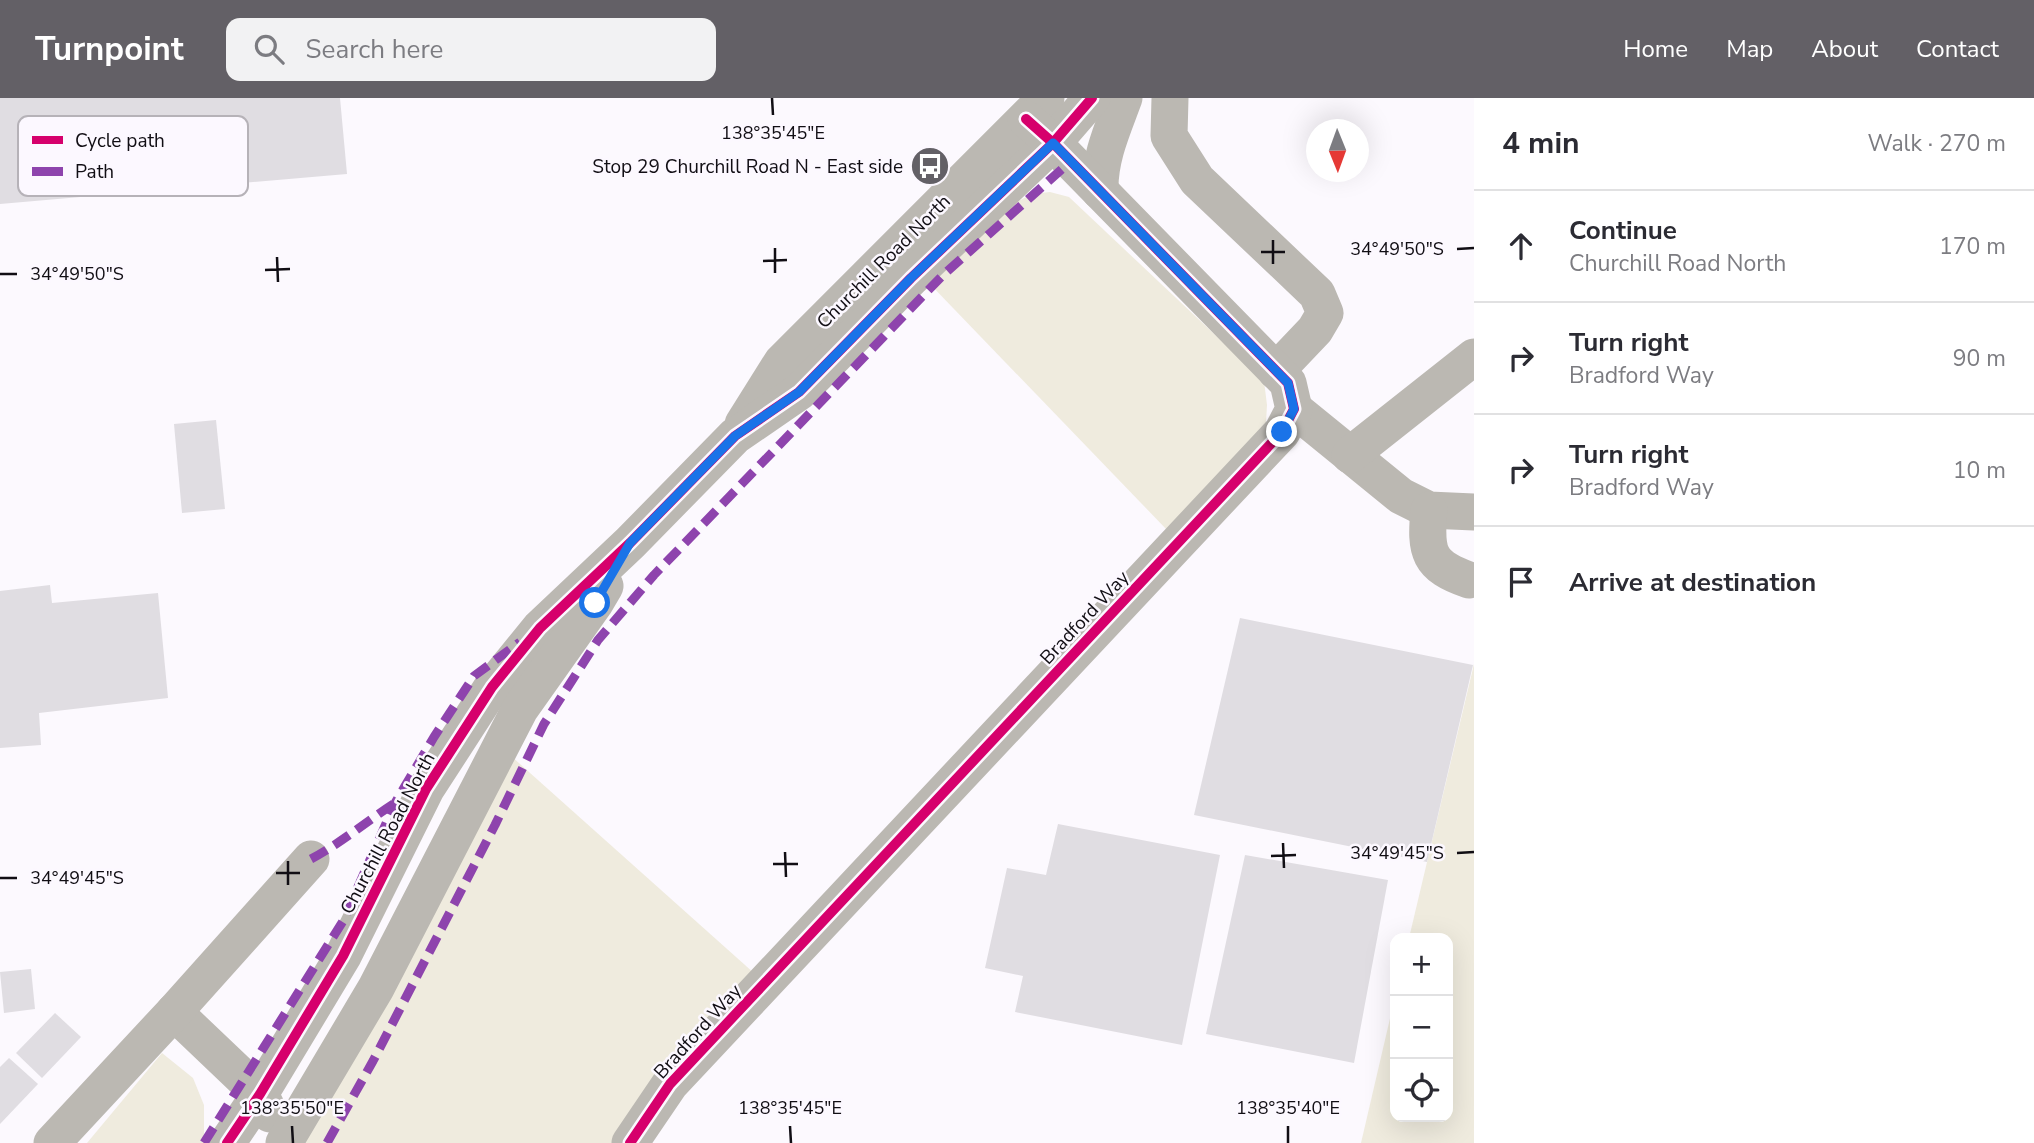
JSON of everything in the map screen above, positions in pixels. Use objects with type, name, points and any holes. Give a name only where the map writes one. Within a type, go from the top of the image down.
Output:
[{"type":"street","name":"Churchill Road North","points":[[227,1143],[260,1094],[342,956],[426,789],[492,687],[540,628],[630,543],[735,436],[799,392],[911,278],[1053,143],[1091,98]]},
{"type":"street","points":[[1100,191],[1104,156],[1124,98]]},
{"type":"street","points":[[1170,98],[1169,136],[1196,180],[1317,295],[1325,313],[1315,330],[1276,371]]},
{"type":"street","name":"Churchill Road North","points":[[735,436],[782,362],[1036,108]]},
{"type":"street","points":[[1036,108],[1053,143],[1288,383],[1294,409],[1401,496],[1429,510],[1474,512]]},
{"type":"street","points":[[1350,455],[1474,357]]},
{"type":"street","name":"Bradford Way","points":[[630,1143],[670,1084],[1282,432],[1294,409]]},
{"type":"street","points":[[1429,510],[1426,536],[1434,563],[1451,574],[1469,580]]},
{"type":"street","name":"Churchill Road North","points":[[285,1143],[376,988],[520,709],[595,603],[630,543]]},
{"type":"street","points":[[52,1143],[312,859]]},
{"type":"street","points":[[174,1012],[260,1094],[285,1143]]},
{"type":"shaded area","points":[[1050,192],[1069,197],[1264,381],[1266,423],[1168,531],[928,282],[1005,208],[1032,194]]},
{"type":"shaded area","points":[[1474,664],[1474,1143],[1361,1143],[1390,1018],[1390,1122],[1453,1122],[1453,933],[1410,933]]},
{"type":"shaded area","points":[[501,747],[765,983],[630,1143],[284,1143]]},
{"type":"shaded area","points":[[162,1053],[193,1078],[204,1105],[204,1143],[87,1143]]},
{"type":"building","points":[[0,98],[340,98],[347,174],[248,183],[248,116],[18,116],[18,196],[93,196],[0,204]]},
{"type":"building","points":[[216,420],[225,509],[182,513],[174,424]]},
{"type":"building","points":[[50,585],[52,603],[158,593],[168,698],[39,713],[41,745],[0,748],[0,591]]},
{"type":"building","points":[[1240,618],[1473,665],[1427,862],[1194,815]]},
{"type":"building","points":[[1058,824],[1220,855],[1182,1045],[1015,1012],[1023,976],[985,968],[1007,868],[1046,875]]},
{"type":"building","points":[[1245,855],[1388,880],[1354,1063],[1206,1034]]},
{"type":"building","points":[[31,969],[35,1009],[4,1013],[0,972]]},
{"type":"building","points":[[55,1013],[81,1037],[42,1078],[16,1053]]},
{"type":"building","points":[[9,1058],[38,1084],[0,1124],[0,1067]]},
{"type":"marked path","points":[[327,1143],[373,1061],[544,724],[598,640],[654,575],[942,276],[1071,161]]},
{"type":"marked path","points":[[204,1143],[343,921],[395,803],[434,737],[474,676],[520,642]]},
{"type":"marked path","points":[[311,859],[395,803]]},
{"type":"cycle path","points":[[227,1143],[260,1094],[343,956],[426,789],[492,687],[540,628],[630,543],[735,436],[799,392],[911,278],[1053,143],[1092,98]]},
{"type":"cycle path","points":[[630,1143],[670,1084],[1282,432],[1294,409],[1288,383],[1053,143],[1026,119]]},
{"type":"place","name":"Stop 29 Churchill Road N - East side","points":[[930,166]]},
{"type":"route","points":[[595,603],[630,543],[735,436],[799,392],[911,278],[1053,143],[1288,383],[1294,409],[1282,432]]}]
